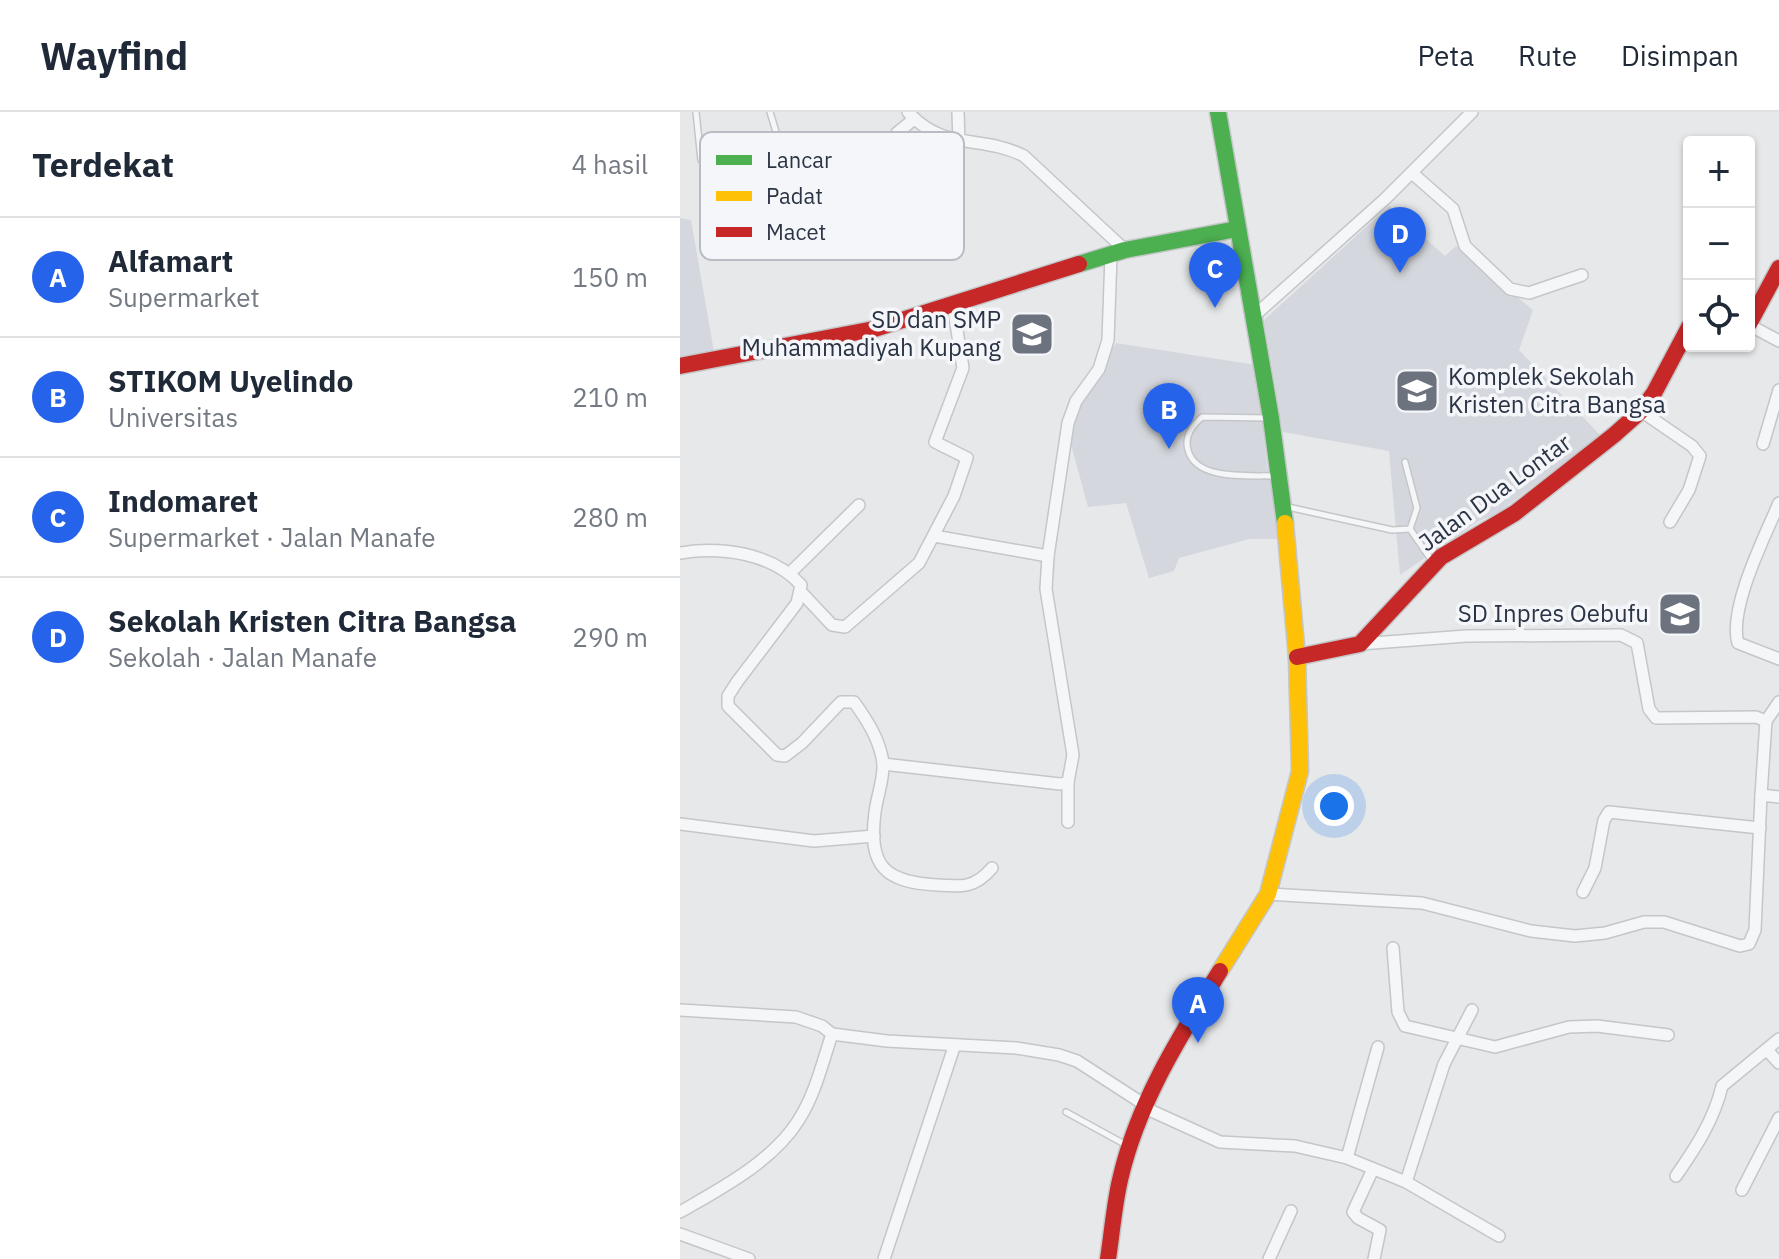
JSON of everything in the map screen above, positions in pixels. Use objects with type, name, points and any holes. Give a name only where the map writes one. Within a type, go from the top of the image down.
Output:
[{"type":"street","points":[[958,112],[959,132]]},
{"type":"street","points":[[1108,1259],[1120,1179],[1129,1147],[1183,1031],[1268,894],[1300,771],[1297,657],[1283,506],[1271,418],[1218,112]]},
{"type":"street","points":[[1254,316],[1412,173],[1468,114]]},
{"type":"street","points":[[898,132],[911,115],[931,132]]},
{"type":"street","points":[[964,143],[1007,147],[1024,156],[1111,232],[1118,253],[1108,340],[1099,369],[1076,401],[1068,423],[1048,556],[1046,589],[1073,755],[1068,782],[1068,822]]},
{"type":"street","points":[[1412,173],[1453,209],[1465,246],[1510,289],[1529,293],[1582,275]]},
{"type":"street","points":[[680,366],[874,329],[1118,253],[1237,229]]},
{"type":"street","points":[[1755,314],[1779,268]]},
{"type":"street","points":[[801,592],[832,625],[845,627],[876,597],[910,574],[934,536],[954,496],[967,458],[935,442],[963,368],[953,305]]},
{"type":"street","points":[[1755,328],[1779,341]]},
{"type":"street","name":"Jalan Dua Lontar","points":[[1360,644],[1434,563],[1454,547],[1515,513],[1641,411],[1683,338]]},
{"type":"street","points":[[1763,444],[1779,390]]},
{"type":"street","points":[[1641,411],[1692,446],[1700,456],[1689,490],[1670,522]]},
{"type":"street","points":[[1779,503],[1741,602],[1736,626],[1738,643],[1779,659]]},
{"type":"street","points":[[790,573],[859,505]]},
{"type":"street","points":[[934,536],[1048,556]]},
{"type":"street","points":[[680,553],[762,557],[790,573],[801,585],[797,603],[728,696],[731,712],[777,755],[785,756],[802,743],[841,702],[854,702],[874,735],[883,764],[874,836],[876,861],[903,881],[962,887],[973,886],[992,868]]},
{"type":"street","points":[[1297,657],[1360,644],[1466,636],[1621,635],[1637,643],[1649,709],[1656,718],[1756,717],[1766,721]]},
{"type":"street","points":[[1268,894],[1422,903],[1531,931],[1575,936],[1605,933],[1644,922],[1664,922],[1740,946],[1749,944],[1755,930],[1766,721],[1779,702]]},
{"type":"street","points":[[883,764],[1050,783],[1068,782]]},
{"type":"street","points":[[1761,795],[1779,797]]},
{"type":"street","points":[[1583,892],[1595,868],[1604,820],[1609,812],[1760,828]]},
{"type":"street","points":[[680,824],[814,841],[874,836]]},
{"type":"street","points":[[1393,948],[1400,1021],[1405,1026],[1495,1047],[1569,1027],[1597,1026],[1668,1035]]},
{"type":"street","points":[[680,1010],[796,1017],[822,1026],[832,1034],[954,1047],[1016,1048],[1068,1057],[1145,1107],[1220,1142],[1295,1146],[1347,1158],[1406,1182],[1499,1236]]},
{"type":"street","points":[[1406,1182],[1455,1038],[1472,1010]]},
{"type":"street","points":[[680,1212],[732,1182],[797,1123],[816,1084],[832,1034]]},
{"type":"street","points":[[1676,1176],[1706,1132],[1718,1106],[1722,1086],[1779,1039]]},
{"type":"street","points":[[884,1259],[954,1047]]},
{"type":"street","points":[[1347,1158],[1378,1047]]},
{"type":"street","points":[[1767,1050],[1779,1063]]},
{"type":"street","points":[[1742,1190],[1779,1118]]},
{"type":"street","points":[[1373,1169],[1353,1212],[1380,1230],[1374,1259]]},
{"type":"street","points":[[1269,1259],[1291,1211]]},
{"type":"street","points":[[680,1234],[749,1259]]},
{"type":"lane","points":[[696,112],[700,150]]},
{"type":"lane","points":[[770,112],[775,132]]},
{"type":"lane","points":[[1271,418],[1202,417],[1188,434],[1186,444],[1189,455],[1205,470],[1279,476]]},
{"type":"lane","points":[[1405,462],[1417,508],[1410,529]]},
{"type":"lane","points":[[1283,506],[1392,530],[1410,529]]},
{"type":"lane","points":[[1410,529],[1434,563]]},
{"type":"lane","points":[[1066,1112],[1129,1147]]},
{"type":"shaded area","name":"Komplek Sekolah Kristen Citra Bangsa","points":[[1389,206],[1445,256],[1456,246],[1533,310],[1519,350],[1600,435],[1498,513],[1479,521],[1400,575],[1389,451],[1283,432],[1264,320]]},
{"type":"shaded area","points":[[680,218],[691,220],[714,352],[680,361]]},
{"type":"shaded area","points":[[1116,343],[1256,365],[1267,467],[1287,539],[1249,539],[1179,558],[1174,571],[1149,578],[1126,503],[1088,507],[1067,430],[1078,404]]},
{"type":"traffic: fast","points":[[1218,112],[1271,418],[1285,523]]},
{"type":"traffic: fast","points":[[1079,264],[1125,250],[1237,229]]},
{"type":"traffic: slow","points":[[1220,971],[1268,894],[1300,771],[1297,657],[1285,523]]},
{"type":"traffic: jam","points":[[680,366],[874,329],[1079,264]]},
{"type":"traffic: jam","points":[[1755,313],[1779,268]]},
{"type":"traffic: jam","points":[[1297,657],[1360,644],[1441,557],[1515,513],[1614,435],[1641,411],[1654,393],[1683,338]]},
{"type":"traffic: jam","points":[[1108,1259],[1120,1180],[1137,1124],[1161,1071],[1220,971]]},
{"type":"place","name":"Sekolah Kristen Citra Bangsa","points":[[1400,273]]},
{"type":"place","name":"Indomaret","points":[[1215,308]]},
{"type":"place","name":"SD dan SMP Muhammadiyah Kupang","points":[[1032,334]]},
{"type":"place","name":"Komplek Sekolah Kristen Citra Bangsa","points":[[1417,391]]},
{"type":"place","name":"STIKOM Uyelindo","points":[[1169,449]]},
{"type":"place","name":"SD Inpres Oebufu","points":[[1680,614]]},
{"type":"place","name":"Alfamart","points":[[1198,1043]]}]
